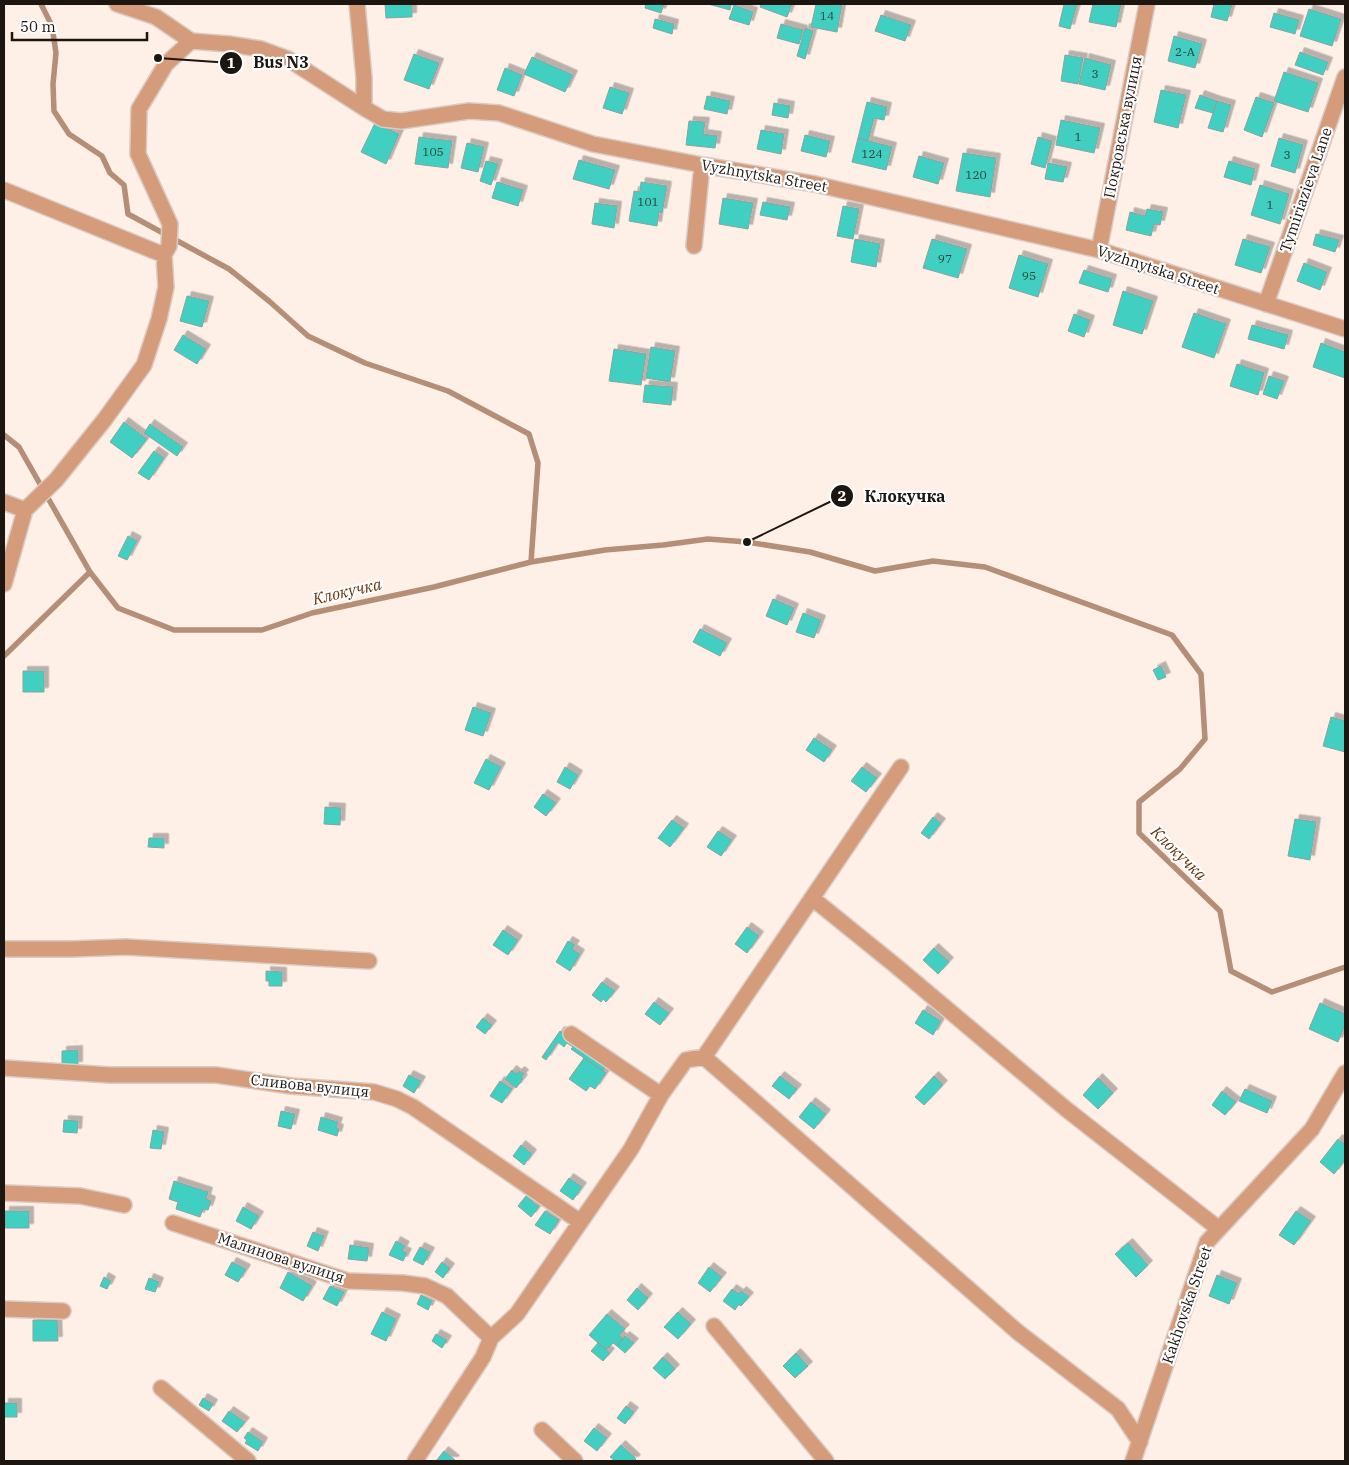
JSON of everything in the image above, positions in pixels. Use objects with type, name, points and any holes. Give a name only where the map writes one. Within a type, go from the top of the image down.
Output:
[{"type":"street","points":[[4,584],[25,510],[56,480],[106,419],[144,365],[159,319],[166,287],[166,251],[170,224],[138,154],[139,109],[166,64],[191,40],[156,17],[117,4]]},
{"type":"street","points":[[357,4],[364,78],[364,108]]},
{"type":"street","name":"Покровська вулиця","points":[[1099,250],[1148,4]]},
{"type":"street","name":"Vyzhnytska Street","points":[[191,40],[261,49],[288,59],[364,108],[383,118],[401,121],[469,111],[499,113],[593,144],[815,184],[1099,250],[1345,329]]},
{"type":"street","name":"Tymiriazieva Lane","points":[[1266,304],[1345,77]]},
{"type":"street","points":[[694,246],[702,165]]},
{"type":"street","points":[[4,190],[166,251]]},
{"type":"street","points":[[4,502],[25,510]]},
{"type":"street","points":[[415,1461],[484,1357],[491,1338],[508,1324],[516,1314],[631,1149],[661,1095],[686,1060],[704,1057],[901,766]]},
{"type":"street","points":[[812,898],[1066,1109],[1219,1229]]},
{"type":"street","points":[[4,949],[144,948],[370,961]]},
{"type":"street","points":[[571,1034],[661,1095]]},
{"type":"street","points":[[704,1057],[1019,1333],[1118,1410],[1140,1442]]},
{"type":"street","name":"Сливова вулиця","points":[[4,1068],[162,1076],[216,1075],[291,1086],[359,1090],[390,1096],[413,1107],[580,1221]]},
{"type":"street","name":"Kakhovska Street","points":[[1133,1461],[1207,1242],[1312,1129],[1345,1073]]},
{"type":"street","points":[[4,1193],[80,1196],[124,1205]]},
{"type":"street","name":"Малинова вулиця","points":[[173,1223],[348,1281],[403,1283],[425,1286],[447,1296],[491,1338]]},
{"type":"street","points":[[4,1309],[63,1311]]},
{"type":"street","points":[[714,1326],[826,1461]]},
{"type":"street","points":[[161,1388],[248,1461]]},
{"type":"street","points":[[542,1430],[575,1461]]},
{"type":"building","points":[[385,4],[412,4],[412,17],[386,18]]},
{"type":"building","points":[[646,4],[664,4],[661,13],[645,8]]},
{"type":"building","points":[[708,4],[731,4],[730,10]]},
{"type":"building","points":[[761,4],[792,4],[787,17],[760,7]]},
{"type":"building","points":[[816,4],[842,4],[837,32],[811,27]]},
{"type":"building","points":[[1064,4],[1077,4],[1070,29],[1059,26]]},
{"type":"building","points":[[1093,4],[1121,4],[1116,27],[1089,22]]},
{"type":"building","points":[[1214,4],[1232,4],[1227,21],[1211,17]]},
{"type":"building","points":[[734,5],[753,12],[749,25],[729,19]]},
{"type":"building","points":[[1309,9],[1341,19],[1332,46],[1300,36]]},
{"type":"building","points":[[1274,13],[1299,20],[1295,34],[1270,27]]},
{"type":"building","points":[[881,15],[911,25],[905,41],[875,31]]},
{"type":"building","points":[[655,19],[674,24],[672,34],[653,28]]},
{"type":"building","points":[[781,24],[803,30],[799,44],[777,38]]},
{"type":"building","points":[[805,28],[813,31],[805,59],[797,56]]},
{"type":"building","points":[[1174,36],[1202,44],[1195,68],[1168,61]]},
{"type":"building","points":[[1300,52],[1328,62],[1323,75],[1295,65]]},
{"type":"building","points":[[414,54],[439,63],[429,89],[404,80]]},
{"type":"building","points":[[1065,55],[1083,58],[1078,84],[1061,81]]},
{"type":"building","points":[[532,57],[573,75],[565,92],[524,74]]},
{"type":"building","points":[[1085,58],[1111,65],[1105,90],[1079,84]]},
{"type":"building","points":[[505,68],[522,75],[514,96],[497,90]]},
{"type":"building","points":[[1284,72],[1318,83],[1308,112],[1274,101]]},
{"type":"building","points":[[610,87],[629,93],[622,114],[603,108]]},
{"type":"building","points":[[1161,90],[1186,95],[1178,128],[1154,122]]},
{"type":"building","points":[[1200,95],[1217,101],[1213,113],[1195,108]]},
{"type":"building","points":[[707,96],[730,101],[727,114],[704,109]]},
{"type":"building","points":[[1256,97],[1274,103],[1262,137],[1244,130]]},
{"type":"building","points":[[1217,101],[1231,105],[1223,132],[1208,128]]},
{"type":"building","points":[[867,102],[887,107],[884,120],[874,118],[868,141],[858,138]]},
{"type":"building","points":[[774,103],[790,106],[788,118],[772,115]]},
{"type":"building","points":[[1061,120],[1100,128],[1094,153],[1056,145]]},
{"type":"building","points":[[689,121],[705,122],[703,134],[717,136],[715,148],[686,145]]},
{"type":"building","points":[[375,123],[399,134],[386,164],[361,152]]},
{"type":"building","points":[[761,130],[784,134],[781,154],[757,149]]},
{"type":"building","points":[[805,135],[830,141],[826,157],[801,151]]},
{"type":"building","points":[[419,137],[452,141],[448,168],[415,164]]},
{"type":"building","points":[[1038,137],[1052,141],[1045,168],[1031,164]]},
{"type":"building","points":[[858,138],[892,147],[886,170],[852,162]]},
{"type":"building","points":[[1279,138],[1303,145],[1295,173],[1271,166]]},
{"type":"building","points":[[467,143],[484,147],[478,172],[461,168]]},
{"type":"building","points":[[963,153],[996,158],[990,197],[956,191]]},
{"type":"building","points":[[919,156],[944,163],[938,184],[913,177]]},
{"type":"building","points":[[579,160],[615,170],[609,189],[573,179]]},
{"type":"building","points":[[486,161],[498,164],[491,185],[480,181]]},
{"type":"building","points":[[1229,161],[1255,169],[1251,185],[1224,177]]},
{"type":"building","points":[[1048,163],[1067,167],[1063,182],[1045,179]]},
{"type":"building","points":[[497,182],[523,190],[518,206],[492,198]]},
{"type":"building","points":[[641,182],[667,186],[662,213],[659,212],[657,226],[629,221],[634,191],[640,192]]},
{"type":"building","points":[[1260,185],[1289,194],[1280,224],[1251,215]]},
{"type":"building","points":[[723,198],[753,203],[748,229],[719,224]]},
{"type":"building","points":[[763,202],[790,207],[787,220],[760,215]]},
{"type":"building","points":[[595,203],[617,206],[614,228],[592,224]]},
{"type":"building","points":[[843,206],[859,209],[853,239],[837,236]]},
{"type":"building","points":[[1147,209],[1163,212],[1160,225],[1154,224],[1151,236],[1126,230],[1130,212],[1145,216]]},
{"type":"building","points":[[1316,234],[1339,240],[1335,252],[1313,245]]},
{"type":"building","points":[[855,239],[880,244],[876,267],[851,262]]},
{"type":"building","points":[[932,239],[967,249],[958,278],[923,268]]},
{"type":"building","points":[[1243,239],[1270,247],[1261,273],[1235,265]]},
{"type":"building","points":[[1019,255],[1048,264],[1038,297],[1009,288]]},
{"type":"building","points":[[1304,263],[1327,272],[1320,290],[1297,281]]},
{"type":"building","points":[[1084,270],[1112,279],[1108,292],[1079,283]]},
{"type":"building","points":[[1123,291],[1153,301],[1142,334],[1113,325]]},
{"type":"building","points":[[187,296],[209,301],[202,327],[180,321]]},
{"type":"building","points":[[1194,313],[1226,324],[1214,358],[1182,347]]},
{"type":"building","points":[[1074,314],[1090,320],[1084,337],[1068,331]]},
{"type":"building","points":[[1252,325],[1288,335],[1284,349],[1248,339]]},
{"type":"building","points":[[183,335],[206,349],[197,364],[174,350]]},
{"type":"building","points":[[1321,343],[1345,352],[1345,378],[1313,367]]},
{"type":"building","points":[[651,347],[675,351],[670,382],[646,378]]},
{"type":"building","points":[[614,349],[646,354],[641,385],[609,381]]},
{"type":"building","points":[[1237,364],[1264,373],[1258,395],[1230,386]]},
{"type":"building","points":[[1269,376],[1284,381],[1277,399],[1263,394]]},
{"type":"building","points":[[645,385],[673,387],[671,405],[643,402]]},
{"type":"building","points":[[124,422],[147,439],[132,458],[110,442]]},
{"type":"building","points":[[150,424],[183,447],[177,456],[144,433]]},
{"type":"building","points":[[154,451],[164,458],[149,480],[138,473]]},
{"type":"building","points":[[128,536],[137,541],[127,560],[118,556]]},
{"type":"building","points":[[773,599],[794,608],[787,625],[766,616]]},
{"type":"building","points":[[803,613],[821,620],[814,638],[796,632]]},
{"type":"building","points":[[700,629],[727,643],[720,656],[693,642]]},
{"type":"building","points":[[1161,666],[1166,677],[1158,680],[1153,670]]},
{"type":"building","points":[[23,671],[44,671],[44,692],[23,692]]},
{"type":"building","points":[[473,707],[491,713],[483,736],[465,730]]},
{"type":"building","points":[[1331,717],[1345,721],[1345,752],[1323,746]]},
{"type":"building","points":[[814,738],[832,750],[824,762],[806,750]]},
{"type":"building","points":[[486,759],[501,767],[489,790],[474,783]]},
{"type":"building","points":[[565,767],[578,775],[570,789],[557,782]]},
{"type":"building","points":[[862,767],[877,778],[866,792],[851,781]]},
{"type":"building","points":[[543,794],[556,803],[546,816],[534,807]]},
{"type":"building","points":[[325,807],[341,808],[340,825],[324,824]]},
{"type":"building","points":[[933,817],[941,823],[929,839],[921,833]]},
{"type":"building","points":[[1295,819],[1316,822],[1310,860],[1288,856]]},
{"type":"building","points":[[672,820],[684,828],[670,847],[658,838]]},
{"type":"building","points":[[718,831],[732,840],[721,856],[707,847]]},
{"type":"building","points":[[149,838],[164,838],[164,848],[148,847]]},
{"type":"building","points":[[747,927],[759,936],[747,953],[735,944]]},
{"type":"building","points":[[503,930],[518,940],[508,955],[493,945]]},
{"type":"building","points":[[568,941],[575,945],[572,949],[580,954],[570,971],[556,962]]},
{"type":"building","points":[[934,948],[949,962],[938,974],[923,960]]},
{"type":"building","points":[[266,971],[282,972],[282,986],[269,986],[269,981],[266,981]]},
{"type":"building","points":[[602,982],[615,991],[606,1002],[603,999],[601,1002],[592,995]]},
{"type":"building","points":[[654,1002],[669,1013],[660,1025],[645,1014]]},
{"type":"building","points":[[1320,1003],[1345,1014],[1345,1025],[1338,1042],[1309,1029]]},
{"type":"building","points":[[923,1010],[941,1021],[933,1035],[915,1023]]},
{"type":"building","points":[[483,1018],[492,1025],[485,1034],[476,1027]]},
{"type":"building","points":[[560,1031],[570,1038],[564,1047],[558,1042],[546,1060],[542,1057]]},
{"type":"building","points":[[570,1038],[608,1063],[603,1071],[571,1049],[573,1047],[567,1043]]},
{"type":"building","points":[[78,1050],[78,1066],[62,1066],[62,1051]]},
{"type":"building","points":[[584,1058],[606,1073],[595,1089],[590,1086],[586,1091],[569,1079]]},
{"type":"building","points":[[512,1070],[517,1074],[520,1071],[524,1074],[521,1078],[523,1079],[516,1088],[505,1079]]},
{"type":"building","points":[[409,1075],[421,1081],[414,1093],[403,1086]]},
{"type":"building","points":[[780,1076],[797,1089],[789,1099],[772,1086]]},
{"type":"building","points":[[934,1076],[943,1085],[924,1105],[915,1097]]},
{"type":"building","points":[[1098,1078],[1113,1093],[1098,1109],[1083,1095]]},
{"type":"building","points":[[500,1081],[512,1089],[502,1103],[490,1096]]},
{"type":"building","points":[[1245,1089],[1272,1101],[1267,1113],[1239,1101]]},
{"type":"building","points":[[1222,1091],[1236,1102],[1225,1115],[1212,1105]]},
{"type":"building","points":[[811,1102],[826,1114],[814,1129],[799,1117]]},
{"type":"building","points":[[281,1111],[295,1114],[291,1129],[278,1126]]},
{"type":"building","points":[[321,1117],[338,1122],[336,1128],[339,1129],[337,1136],[318,1130]]},
{"type":"building","points":[[64,1120],[78,1121],[77,1133],[63,1132]]},
{"type":"building","points":[[153,1130],[164,1132],[161,1149],[150,1148]]},
{"type":"building","points":[[1338,1139],[1345,1145],[1345,1160],[1334,1174],[1320,1162]]},
{"type":"building","points":[[521,1145],[532,1154],[524,1165],[513,1156]]},
{"type":"building","points":[[569,1178],[582,1187],[573,1200],[560,1191]]},
{"type":"building","points":[[174,1181],[208,1192],[206,1199],[211,1201],[208,1210],[203,1209],[200,1217],[176,1209],[178,1202],[169,1199]]},
{"type":"building","points":[[526,1196],[539,1207],[531,1217],[518,1206]]},
{"type":"building","points":[[243,1207],[259,1216],[251,1229],[236,1221]]},
{"type":"building","points":[[5,1211],[29,1211],[29,1228],[5,1228]]},
{"type":"building","points":[[545,1211],[559,1220],[550,1234],[535,1225]]},
{"type":"building","points":[[1296,1211],[1311,1221],[1294,1245],[1279,1235]]},
{"type":"building","points":[[313,1232],[324,1236],[318,1251],[307,1246]]},
{"type":"building","points":[[396,1241],[405,1246],[402,1251],[407,1253],[403,1261],[389,1255]]},
{"type":"building","points":[[1128,1243],[1148,1265],[1136,1277],[1115,1254]]},
{"type":"building","points":[[350,1245],[369,1248],[367,1261],[348,1259]]},
{"type":"building","points":[[420,1247],[430,1252],[423,1265],[413,1260]]},
{"type":"building","points":[[232,1262],[246,1269],[238,1282],[225,1275]]},
{"type":"building","points":[[442,1262],[450,1268],[443,1278],[435,1272]]},
{"type":"building","points":[[709,1267],[722,1277],[710,1292],[698,1283]]},
{"type":"building","points":[[288,1272],[312,1286],[303,1301],[280,1288]]},
{"type":"building","points":[[1217,1275],[1237,1283],[1229,1304],[1209,1296]]},
{"type":"building","points":[[104,1277],[111,1281],[107,1289],[100,1286]]},
{"type":"building","points":[[149,1278],[159,1282],[155,1292],[145,1289]]},
{"type":"building","points":[[330,1286],[344,1292],[337,1306],[323,1299]]},
{"type":"building","points":[[637,1288],[648,1298],[638,1310],[627,1300]]},
{"type":"building","points":[[732,1289],[739,1294],[742,1291],[749,1297],[741,1306],[739,1304],[735,1310],[723,1301]]},
{"type":"building","points":[[421,1295],[432,1301],[428,1310],[417,1304]]},
{"type":"building","points":[[382,1312],[396,1319],[386,1341],[371,1334]]},
{"type":"building","points":[[678,1312],[691,1324],[678,1339],[664,1327]]},
{"type":"building","points":[[607,1314],[625,1329],[619,1335],[623,1339],[617,1346],[613,1343],[606,1350],[589,1335]]},
{"type":"building","points":[[33,1320],[57,1320],[58,1341],[33,1341]]},
{"type":"building","points":[[436,1334],[447,1340],[442,1348],[432,1341]]},
{"type":"building","points":[[625,1336],[634,1343],[625,1353],[617,1346]]},
{"type":"building","points":[[598,1343],[610,1353],[603,1361],[591,1351]]},
{"type":"building","points":[[796,1353],[808,1366],[795,1378],[783,1366]]},
{"type":"building","points":[[663,1357],[675,1369],[665,1379],[653,1368]]},
{"type":"building","points":[[203,1398],[213,1404],[209,1411],[199,1405]]},
{"type":"building","points":[[4,1403],[17,1403],[17,1417],[4,1417]]},
{"type":"building","points":[[626,1406],[634,1412],[625,1424],[617,1418]]},
{"type":"building","points":[[229,1411],[245,1422],[237,1432],[222,1421]]},
{"type":"building","points":[[594,1428],[607,1438],[597,1451],[584,1441]]},
{"type":"building","points":[[248,1432],[263,1442],[258,1451],[245,1443],[247,1440],[244,1438]]},
{"type":"building","points":[[621,1445],[636,1459],[634,1461],[615,1461],[610,1457]]},
{"type":"building","points":[[444,1451],[455,1460],[436,1461]]},
{"type":"waterway","points":[[41,4],[52,26],[56,53],[53,84],[54,111],[69,134],[102,156],[110,173],[124,185],[128,214],[229,269],[308,336],[365,363],[448,391],[529,434],[538,463],[531,562]]},
{"type":"waterway","name":"Клокучка","points":[[4,435],[19,447],[90,572],[118,608],[174,630],[262,630],[312,613],[434,587],[531,562],[605,550],[708,539],[747,542],[810,552],[875,571],[933,561],[985,567],[1172,635],[1201,674],[1205,739],[1180,769],[1139,802],[1139,833],[1220,911],[1231,971],[1272,992],[1345,967]]},
{"type":"waterway","points":[[4,656],[90,572]]},
{"type":"place","name":"Bus N3","points":[[158,58]]},
{"type":"place","name":"Клокучка","points":[[747,542]]}]
